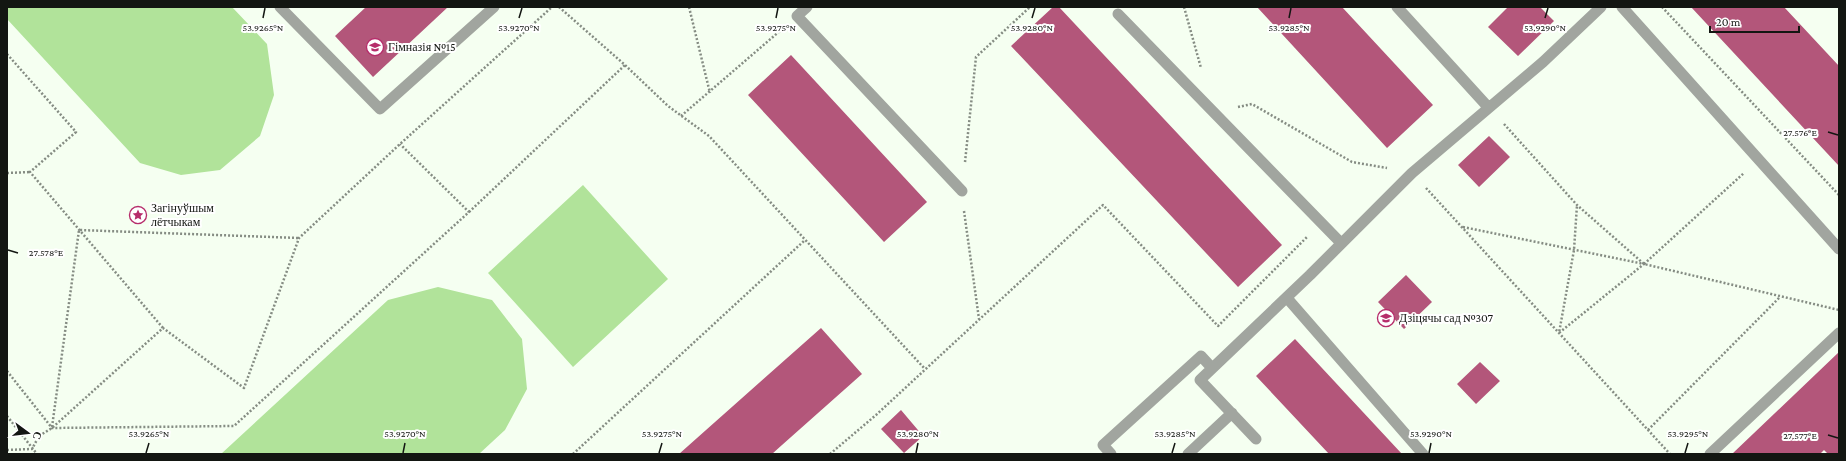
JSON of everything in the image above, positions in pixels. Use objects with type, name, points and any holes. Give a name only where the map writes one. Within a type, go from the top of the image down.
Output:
[{"type":"lane","points":[[280,7],[380,109],[494,7]]},
{"type":"lane","points":[[807,7],[797,16],[962,191]]},
{"type":"lane","points":[[1397,7],[1488,107]]},
{"type":"lane","points":[[1256,438],[1200,380],[1287,298],[1412,173],[1488,107],[1543,62],[1601,7]]},
{"type":"lane","points":[[1622,7],[1839,249]]},
{"type":"lane","points":[[1118,14],[1341,243]]},
{"type":"lane","points":[[1287,298],[1423,454]]},
{"type":"lane","points":[[1710,454],[1839,333]]},
{"type":"lane","points":[[1111,454],[1103,445],[1201,356],[1212,368]]},
{"type":"lane","points":[[1188,454],[1232,413]]},
{"type":"path","points":[[30,172],[163,328],[244,388],[299,238],[400,144],[552,7]]},
{"type":"path","points":[[558,7],[625,65],[668,106],[709,136],[925,369]]},
{"type":"path","points":[[689,7],[710,93]]},
{"type":"path","points":[[979,319],[962,191],[976,57],[1030,7]]},
{"type":"path","points":[[1184,7],[1202,73]]},
{"type":"path","points":[[1662,7],[1839,195]]},
{"type":"path","points":[[681,116],[710,93],[797,16]]},
{"type":"path","points":[[7,54],[76,132],[30,172],[7,173]]},
{"type":"path","points":[[52,428],[234,426],[469,212],[625,65]]},
{"type":"path","points":[[1213,110],[1252,104],[1352,162],[1412,173],[1670,454]]},
{"type":"path","points":[[1488,107],[1577,205],[1644,264]]},
{"type":"path","points":[[400,144],[469,212]]},
{"type":"path","points":[[1559,333],[1644,264],[1759,160]]},
{"type":"path","points":[[830,454],[925,369],[1103,204],[1218,326],[1322,222]]},
{"type":"path","points":[[1559,333],[1574,250],[1577,205]]},
{"type":"path","points":[[1462,227],[1644,264],[1839,310]]},
{"type":"path","points":[[79,230],[299,238]]},
{"type":"path","points":[[52,428],[79,230]]},
{"type":"path","points":[[573,454],[805,240]]},
{"type":"path","points":[[1648,430],[1780,297]]},
{"type":"path","points":[[32,448],[39,436],[52,428],[163,328]]},
{"type":"path","points":[[7,371],[52,428]]},
{"type":"path","points":[[7,416],[37,454]]},
{"type":"path","points":[[7,450],[32,448]]},
{"type":"green space","points":[[7,7],[232,7],[267,44],[274,95],[260,136],[220,170],[181,175],[140,163],[7,19]]},
{"type":"green space","points":[[583,185],[668,279],[573,367],[488,273]]},
{"type":"green space","points":[[438,287],[492,300],[522,339],[527,389],[505,430],[479,454],[221,454],[388,300]]},
{"type":"building","name":"Гімназія №15","points":[[366,7],[448,7],[373,77],[335,36]]},
{"type":"building","points":[[1053,7],[1059,7],[1282,245],[1238,287],[1011,46]]},
{"type":"building","points":[[1257,7],[1342,7],[1433,105],[1387,148]]},
{"type":"building","points":[[1508,7],[1540,7],[1554,21],[1518,56],[1488,27]]},
{"type":"building","points":[[1691,7],[1784,7],[1839,66],[1839,166]]},
{"type":"building","points":[[791,55],[927,202],[884,242],[748,95]]},
{"type":"building","points":[[1489,136],[1510,157],[1479,187],[1458,165]]},
{"type":"building","points":[[1406,275],[1432,302],[1404,329],[1378,302]]},
{"type":"building","points":[[821,328],[862,374],[772,454],[679,454]]},
{"type":"building","points":[[1295,339],[1402,454],[1329,454],[1256,376]]},
{"type":"building","points":[[1839,352],[1839,452],[1837,454],[1828,454],[1824,450],[1820,454],[1732,454]]},
{"type":"building","points":[[1480,362],[1500,381],[1476,404],[1457,384]]},
{"type":"building","points":[[901,410],[923,436],[904,453],[881,429]]},
{"type":"place","name":"Гімназія №15","points":[[375,47]]},
{"type":"place","name":"Загінуўшым лётчыкам","points":[[138,215]]},
{"type":"place","name":"Дзіцячы сад №307","points":[[1386,318]]}]
